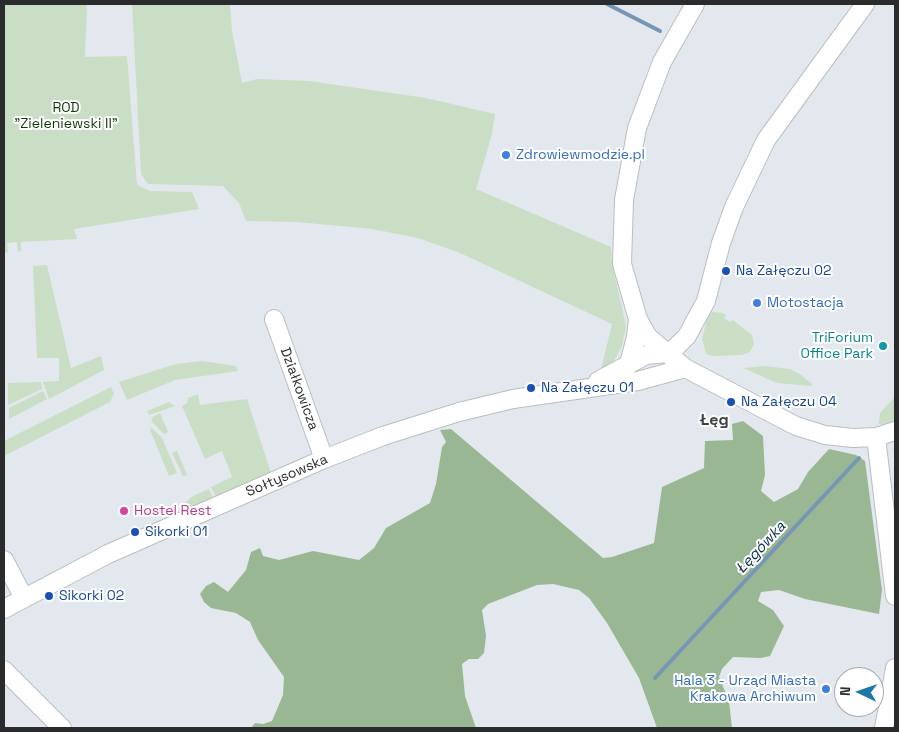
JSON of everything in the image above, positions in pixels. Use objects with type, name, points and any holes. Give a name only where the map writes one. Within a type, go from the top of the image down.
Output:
[{"type":"street","points":[[694,4],[662,62],[637,128],[624,200],[622,264],[638,319],[648,337],[685,368],[796,426],[839,437],[876,437],[895,431]]},
{"type":"street","points":[[666,353],[675,348],[687,336],[700,314],[706,301],[721,243],[734,207],[766,140],[865,4]]},
{"type":"street","name":"Działkowicza","points":[[274,319],[324,459]]},
{"type":"street","points":[[628,364],[635,342],[638,319]]},
{"type":"street","name":"Sołtysowska","points":[[586,387],[649,354],[666,353]]},
{"type":"street","name":"Sołtysowska","points":[[4,609],[108,554],[324,459],[383,436],[460,412],[513,399],[645,380],[685,368]]},
{"type":"street","points":[[876,437],[895,596]]},
{"type":"street","points":[[4,560],[24,598]]},
{"type":"street","points":[[884,728],[895,668]]},
{"type":"street","points":[[4,670],[62,728]]},
{"type":"green space","name":"ROD \"Zieleniewski II\"","points":[[4,4],[87,4],[85,57],[127,56],[137,185],[150,191],[192,192],[199,209],[74,229],[77,239],[21,242],[21,251],[18,252],[17,242],[7,243],[8,252],[4,253]]},
{"type":"green space","points":[[132,4],[230,4],[232,31],[242,83],[257,79],[309,81],[426,98],[495,114],[492,134],[476,189],[611,247],[612,264],[626,326],[622,346],[614,361],[601,370],[612,324],[460,253],[418,238],[372,229],[297,222],[246,221],[239,203],[223,186],[148,184],[141,174]]},
{"type":"green space","points":[[47,265],[71,368],[101,356],[104,370],[49,399],[43,382],[59,381],[59,358],[37,358],[33,266]]},
{"type":"green space","points":[[713,312],[723,313],[726,315],[724,318],[730,322],[733,320],[752,335],[754,344],[750,352],[742,355],[713,356],[706,354],[702,339],[708,315]]},
{"type":"green space","points":[[202,361],[236,366],[238,371],[175,380],[127,400],[119,382],[176,364]]},
{"type":"green space","points":[[765,366],[790,369],[812,384],[811,386],[777,383],[743,368]]},
{"type":"green space","points":[[41,382],[42,389],[8,405],[8,383]]},
{"type":"green space","points":[[111,387],[114,394],[110,402],[4,456],[4,441]]},
{"type":"green space","points":[[43,391],[47,399],[9,419],[9,408]]},
{"type":"green space","points":[[198,394],[200,405],[247,399],[271,473],[216,497],[211,487],[232,477],[222,451],[205,459],[182,406],[187,403],[188,398]]},
{"type":"green space","points":[[895,397],[895,426],[879,424],[880,413]]},
{"type":"green space","points":[[169,402],[175,406],[149,415],[147,411]]},
{"type":"green space","points":[[160,413],[168,432],[164,434],[153,423],[151,418]]},
{"type":"green space","points":[[743,421],[763,436],[765,475],[761,491],[774,502],[798,489],[808,472],[829,449],[856,455],[865,461],[882,590],[879,614],[805,599],[779,590],[761,592],[758,601],[773,610],[784,626],[770,656],[761,658],[733,657],[722,669],[719,677],[729,701],[732,728],[657,728],[639,678],[607,623],[589,598],[579,590],[553,584],[537,585],[488,604],[482,610],[486,636],[484,653],[478,659],[469,659],[462,664],[465,696],[476,728],[251,728],[255,723],[263,724],[272,721],[283,695],[284,677],[258,640],[250,622],[236,613],[211,608],[204,602],[200,594],[206,586],[214,582],[228,592],[246,570],[251,552],[260,548],[263,556],[279,560],[313,551],[359,560],[374,548],[386,528],[430,503],[436,484],[442,447],[446,442],[440,430],[451,429],[603,558],[612,557],[654,543],[662,487],[704,468],[705,441],[733,440],[732,424]]},
{"type":"green space","points":[[152,428],[162,438],[177,473],[169,476],[150,430]]},
{"type":"green space","points":[[177,451],[187,475],[183,476],[172,453]]},
{"type":"green space","points":[[209,489],[213,498],[189,508],[181,508],[193,496]]},
{"type":"waterway","points":[[607,4],[660,31]]},
{"type":"waterway","name":"Łęgówka","points":[[655,678],[859,458]]},
{"type":"place","name":"Zdrowiewmodzie.pl","points":[[506,155]]},
{"type":"place","name":"Na Załęczu 02","points":[[726,271]]},
{"type":"place","name":"Motostacja","points":[[757,303]]},
{"type":"place","name":"TriForium Office Park","points":[[883,346]]},
{"type":"place","name":"Na Załęczu 01","points":[[531,388]]},
{"type":"place","name":"Na Załęczu 04","points":[[731,402]]},
{"type":"place","name":"Hostel Rest","points":[[124,511]]},
{"type":"place","name":"Sikorki 01","points":[[135,532]]},
{"type":"place","name":"Sikorki 02","points":[[49,596]]},
{"type":"place","name":"Hala 3 - Urząd Miasta Krakowa Archiwum","points":[[826,689]]},
{"type":"district","name":"Łęg","points":[[714,421]]}]
